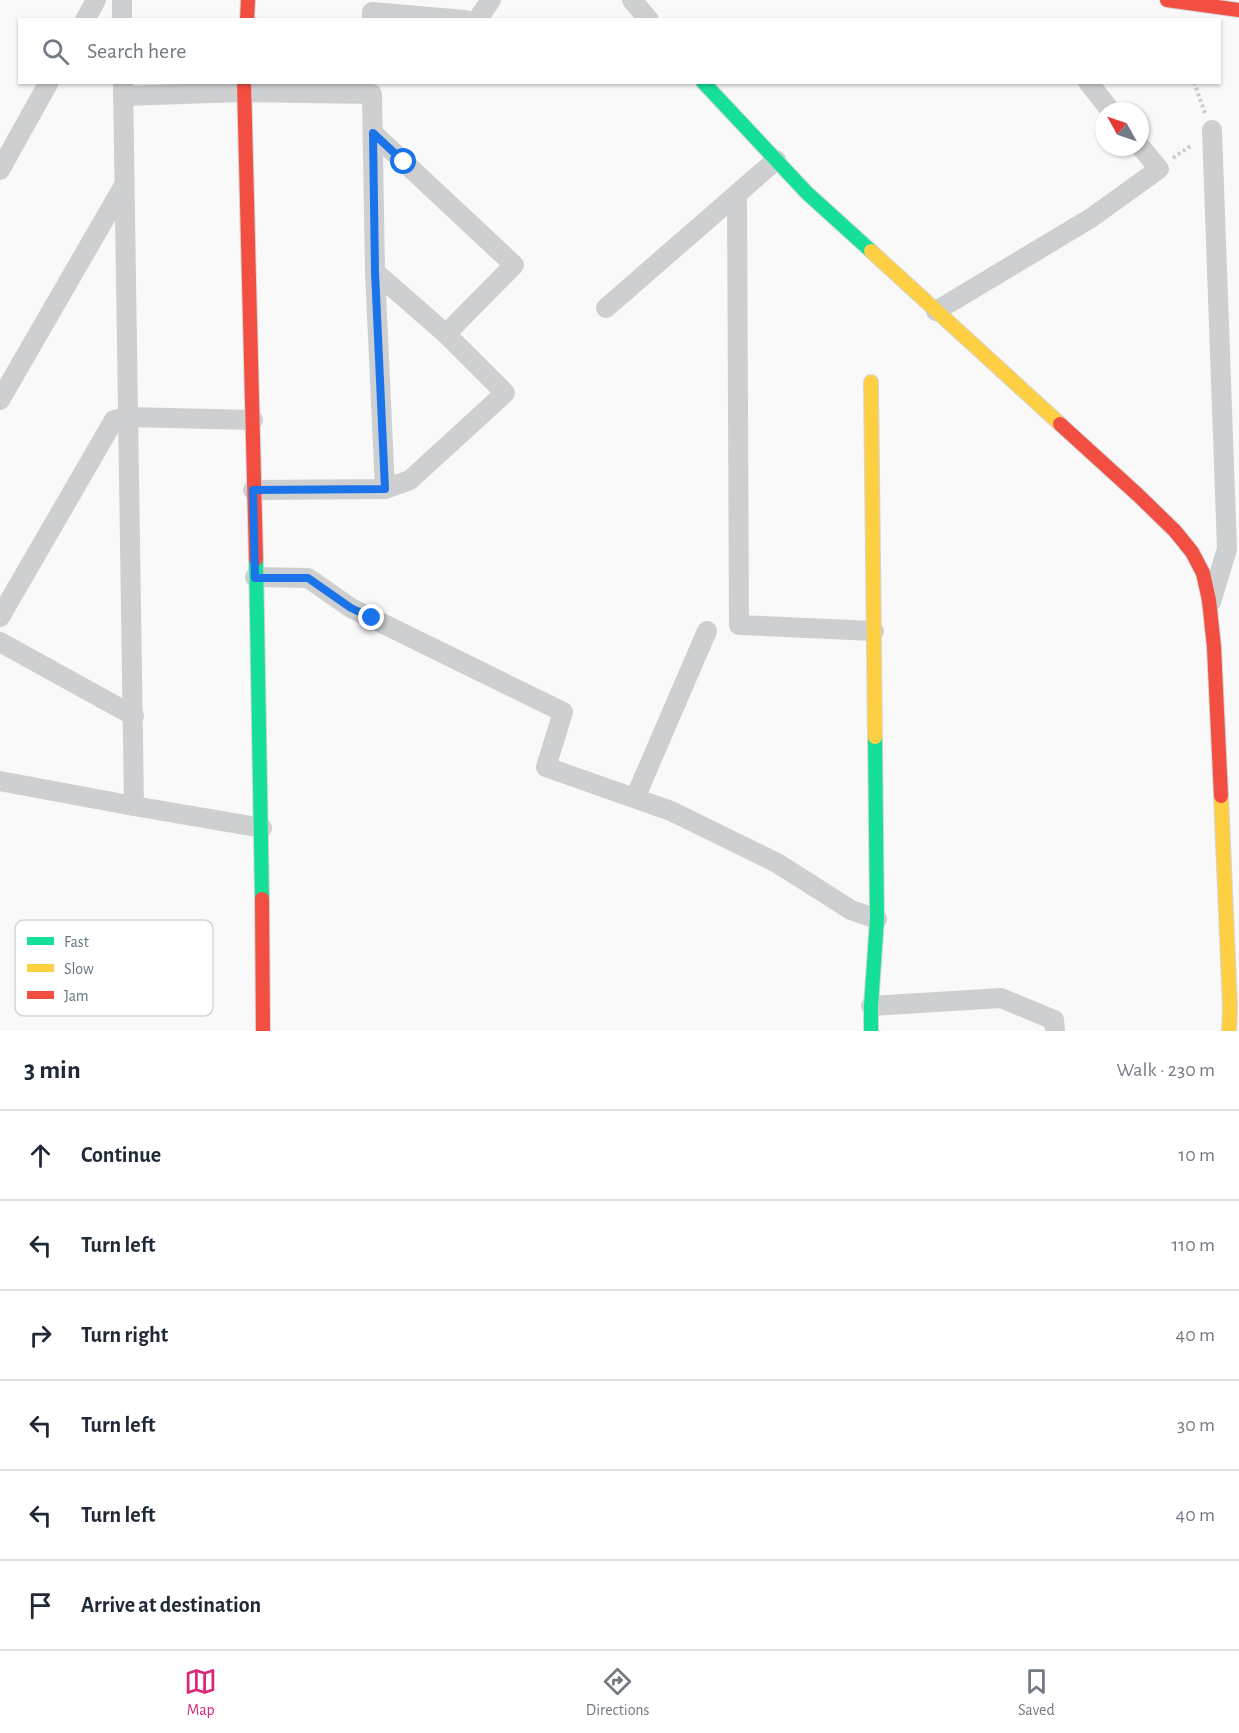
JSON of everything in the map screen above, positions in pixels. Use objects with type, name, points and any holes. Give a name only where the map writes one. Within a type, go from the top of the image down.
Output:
[{"type":"street","points":[[86,18],[96,0]]},
{"type":"street","points":[[122,0],[122,18]]},
{"type":"street","points":[[247,18],[248,0]]},
{"type":"street","points":[[478,18],[492,0]]},
{"type":"street","points":[[632,0],[647,18]]},
{"type":"street","points":[[1167,0],[1239,10]]},
{"type":"street","points":[[372,18],[372,12],[442,18]]},
{"type":"street","points":[[0,170],[48,84]]},
{"type":"street","points":[[706,84],[807,193],[1138,495],[1183,541],[1202,571],[1210,606],[1214,647],[1230,1007],[1229,1031]]},
{"type":"street","points":[[1090,84],[1104,102]]},
{"type":"street","points":[[244,87],[262,828],[263,1031]]},
{"type":"street","points":[[134,807],[123,89],[372,88],[375,272],[385,489]]},
{"type":"street","points":[[1210,606],[1227,549],[1212,130]]},
{"type":"street","points":[[373,133],[514,265],[446,334]]},
{"type":"street","points":[[936,311],[1091,218],[1159,169],[1148,156]]},
{"type":"street","points":[[606,308],[776,160]]},
{"type":"street","points":[[0,400],[123,186]]},
{"type":"street","points":[[737,194],[739,625],[874,631]]},
{"type":"street","points":[[253,490],[385,489],[410,480],[505,393],[446,334],[375,272]]},
{"type":"street","points":[[871,382],[877,919],[871,1031]]},
{"type":"street","points":[[0,617],[114,420],[128,417],[253,420]]},
{"type":"street","points":[[255,578],[308,578],[351,608],[562,712],[546,767],[670,811],[777,863],[851,910],[877,919]]},
{"type":"street","points":[[635,798],[707,631]]},
{"type":"street","points":[[0,642],[134,716]]},
{"type":"street","points":[[0,781],[134,807],[262,828]]},
{"type":"street","points":[[871,1006],[1001,998],[1054,1020],[1055,1031]]},
{"type":"path","points":[[1159,169],[1212,130],[1195,84]]},
{"type":"traffic: fast","points":[[705,84],[807,193],[871,251]]},
{"type":"traffic: fast","points":[[256,559],[262,899]]},
{"type":"traffic: fast","points":[[871,1031],[877,919],[875,737]]},
{"type":"traffic: slow","points":[[871,251],[1060,424]]},
{"type":"traffic: slow","points":[[871,382],[875,737]]},
{"type":"traffic: slow","points":[[1221,796],[1230,1007],[1229,1031]]},
{"type":"traffic: jam","points":[[247,18],[248,0]]},
{"type":"traffic: jam","points":[[1167,0],[1239,10]]},
{"type":"traffic: jam","points":[[244,84],[256,559]]},
{"type":"traffic: jam","points":[[1060,424],[1175,531],[1192,552],[1203,573],[1209,600],[1214,647],[1221,796]]},
{"type":"traffic: jam","points":[[262,899],[263,1031]]},
{"type":"route","points":[[372,618],[351,608],[308,578],[255,578],[253,490],[385,489],[375,272],[373,133],[404,162]]}]
